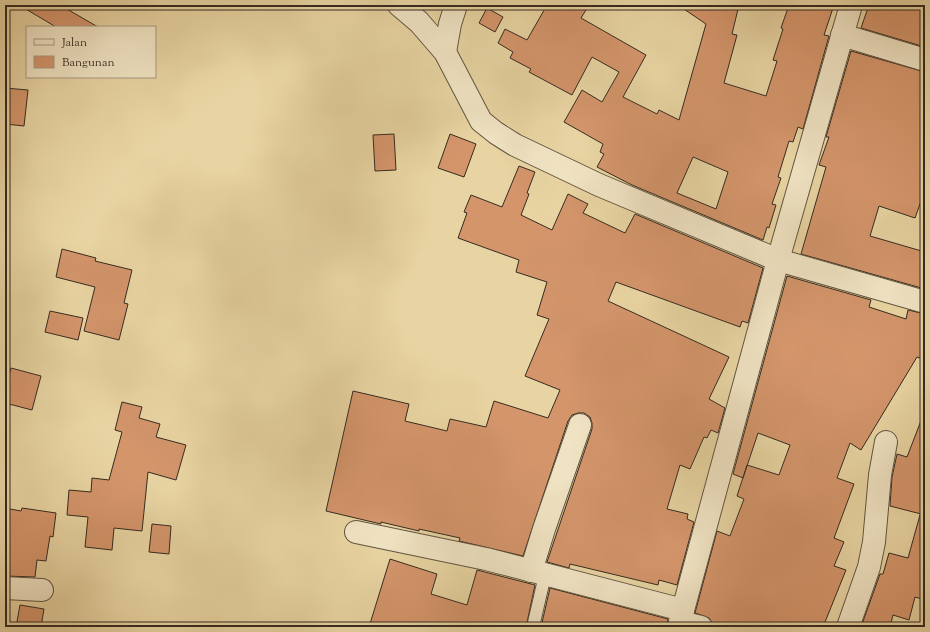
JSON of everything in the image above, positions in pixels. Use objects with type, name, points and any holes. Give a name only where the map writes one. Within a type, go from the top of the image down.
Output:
[{"type":"street","points":[[399,5],[419,22],[445,52],[482,121],[496,133],[515,144],[599,185],[778,260],[925,302]]},
{"type":"street","points":[[445,52],[450,24],[456,5]]},
{"type":"street","points":[[681,620],[778,260],[851,5]]},
{"type":"street","points":[[842,35],[925,60]]},
{"type":"street","points":[[538,573],[552,506],[580,426]]},
{"type":"street","points":[[848,627],[870,567],[874,542],[880,475],[886,442]]},
{"type":"street","points":[[356,532],[486,559],[538,573],[701,627]]},
{"type":"street","points":[[5,588],[42,590]]},
{"type":"lane","points":[[532,627],[538,573]]},
{"type":"building","points":[[19,5],[60,5],[96,26],[54,26]]},
{"type":"building","points":[[547,5],[589,5],[581,18],[646,55],[623,97],[657,114],[659,110],[679,120],[706,24],[678,5],[739,5],[732,34],[737,35],[724,83],[766,96],[777,61],[773,60],[783,29],[781,28],[789,5],[834,5],[824,35],[829,36],[803,129],[798,127],[793,142],[789,141],[778,177],[781,178],[772,204],[776,205],[769,228],[767,227],[763,240],[632,185],[597,167],[604,154],[600,152],[603,144],[564,122],[582,90],[602,102],[619,72],[592,57],[572,95],[529,72],[531,69],[510,58],[513,52],[498,43],[505,29],[527,40]],"holes":[[[693,157],[728,172],[716,209],[677,193]]]},
{"type":"building","points":[[869,5],[925,5],[925,47],[861,28]]},
{"type":"building","points":[[487,8],[503,17],[495,32],[479,23]]},
{"type":"building","points":[[851,51],[925,72],[925,190],[915,218],[879,206],[870,236],[925,252],[925,289],[801,254],[826,167],[819,165],[829,137],[826,137]]},
{"type":"building","points":[[5,88],[28,90],[24,126],[5,124]]},
{"type":"building","points":[[394,134],[396,170],[375,171],[373,135]]},
{"type":"building","points":[[450,134],[476,144],[464,177],[438,168]]},
{"type":"building","points":[[519,166],[535,172],[521,215],[552,230],[568,194],[588,204],[583,213],[625,233],[635,214],[763,268],[748,323],[742,321],[740,327],[616,282],[608,301],[729,357],[709,399],[725,408],[718,433],[711,430],[707,438],[704,437],[690,469],[680,465],[667,509],[688,514],[687,519],[694,522],[677,585],[659,580],[658,585],[570,564],[569,568],[547,562],[592,429],[590,417],[584,413],[572,415],[568,421],[523,556],[459,541],[460,538],[419,529],[419,531],[381,522],[381,524],[326,511],[353,391],[409,404],[405,421],[447,431],[450,419],[486,427],[494,401],[548,418],[560,390],[525,376],[549,319],[537,315],[547,282],[516,272],[519,260],[458,238],[467,213],[464,212],[471,195],[502,207]]},
{"type":"building","points":[[62,249],[96,258],[95,261],[132,270],[124,303],[128,304],[119,340],[84,331],[95,287],[56,277]]},
{"type":"building","points":[[787,276],[871,300],[869,307],[906,319],[908,310],[925,314],[925,360],[917,357],[861,450],[850,443],[837,478],[854,484],[834,538],[844,542],[834,566],[846,570],[823,627],[720,627],[713,625],[709,618],[695,613],[717,531],[730,536],[744,499],[737,496],[743,478],[733,474]],"holes":[[[758,433],[790,445],[779,475],[747,465]]]},
{"type":"building","points":[[50,311],[83,318],[78,340],[45,332]]},
{"type":"building","points":[[11,368],[41,376],[32,410],[5,403],[5,390]]},
{"type":"building","points":[[122,402],[142,407],[139,418],[160,424],[156,437],[186,445],[176,480],[148,472],[142,531],[114,528],[112,550],[85,547],[88,517],[67,515],[69,490],[91,492],[92,478],[109,480],[122,432],[115,430]]},
{"type":"building","points":[[924,413],[925,515],[890,506],[892,477],[897,454],[907,457]]},
{"type":"building","points":[[5,508],[21,511],[22,508],[56,513],[53,537],[50,536],[46,561],[37,560],[35,577],[5,576]]},
{"type":"building","points":[[920,515],[925,516],[925,600],[915,597],[909,620],[893,615],[890,627],[861,627],[880,574],[883,574],[889,553],[908,558]]},
{"type":"building","points":[[152,524],[171,526],[169,554],[149,552]]},
{"type":"building","points":[[390,559],[437,574],[431,594],[467,605],[477,570],[535,585],[526,627],[369,627]]},
{"type":"building","points":[[550,588],[668,619],[667,627],[541,627]]},
{"type":"building","points":[[20,605],[44,609],[41,627],[16,627]]}]
